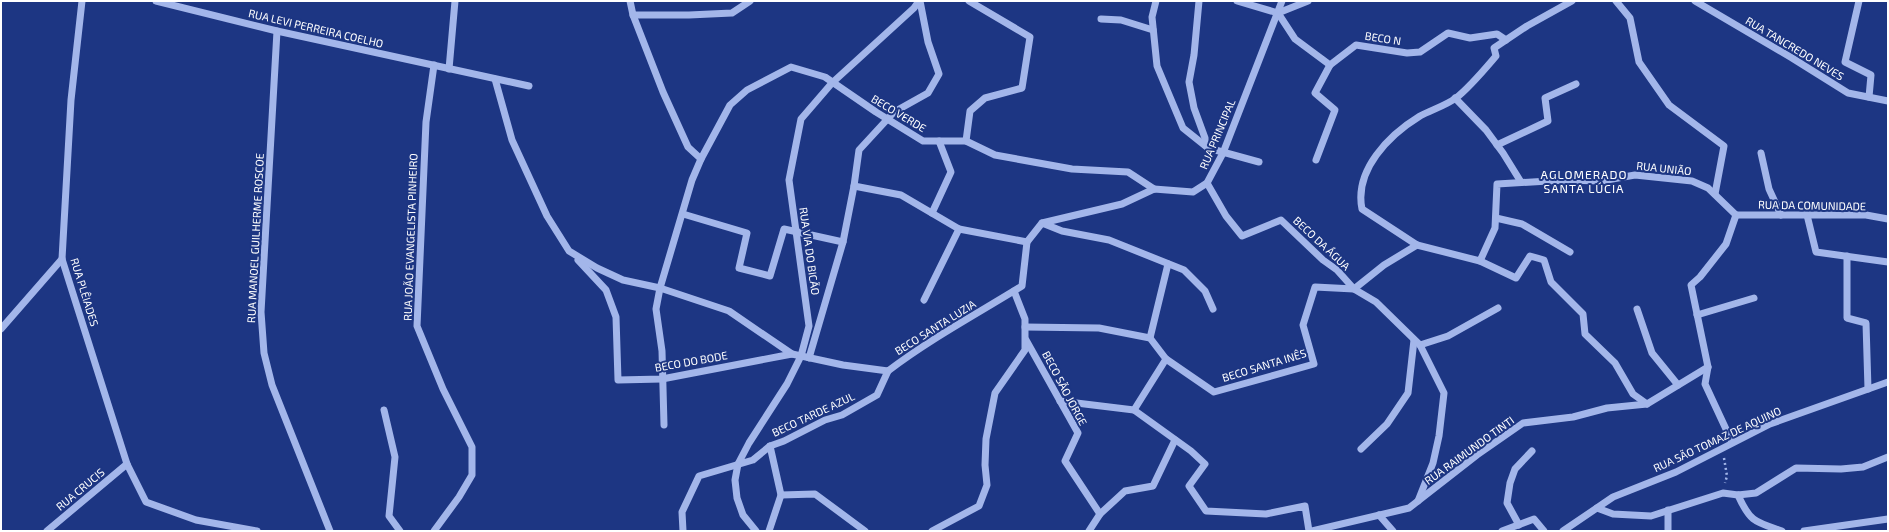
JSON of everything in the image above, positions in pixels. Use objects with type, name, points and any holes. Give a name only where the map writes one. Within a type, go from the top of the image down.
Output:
[{"type":"street","name":"RUA PLÊIADES","points":[[82,1],[71,100],[62,259],[127,464],[146,502],[196,520],[257,531]]},
{"type":"street","name":"RUA LEVI PERREIRA COELHO","points":[[156,1],[277,31],[529,86]]},
{"type":"street","points":[[449,69],[455,1]]},
{"type":"street","points":[[630,1],[633,15],[663,92],[688,147],[701,159]]},
{"type":"street","points":[[633,15],[732,13],[750,1]]},
{"type":"street","points":[[810,358],[843,242],[854,186],[859,150],[894,112],[928,93],[939,74],[928,42],[919,1]]},
{"type":"street","name":"RUA VIA DO BICÃO","points":[[756,531],[744,515],[737,498],[735,480],[738,464],[749,443],[787,384],[801,356],[809,326],[789,180],[802,119],[832,83],[914,8],[919,1]]},
{"type":"street","points":[[966,141],[970,111],[985,98],[1022,88],[1030,37],[969,1]]},
{"type":"street","points":[[1156,1],[1152,17],[1157,66],[1183,128],[1205,146],[1223,153],[1258,162]]},
{"type":"street","points":[[1199,1],[1194,55],[1189,82],[1194,108],[1205,138],[1205,146]]},
{"type":"street","points":[[1237,1],[1278,13],[1308,1]]},
{"type":"street","name":"RUA PRINCIPAL","points":[[1042,223],[1122,204],[1154,189],[1193,192],[1207,183],[1223,153],[1282,1]]},
{"type":"street","points":[[1572,1],[1527,26],[1494,48],[1496,56],[1455,98],[1420,116],[1387,142],[1376,157],[1364,179],[1360,199],[1362,209],[1417,245],[1480,261],[1516,278],[1530,256],[1544,260],[1551,282],[1583,314],[1585,334],[1615,363],[1633,394],[1647,404]]},
{"type":"street","points":[[1616,1],[1630,18],[1638,62],[1669,105],[1724,146],[1715,194]]},
{"type":"street","name":"RUA TANCREDO NEVES","points":[[1695,1],[1848,93],[1888,101]]},
{"type":"street","points":[[1859,1],[1845,62],[1871,75],[1869,97]]},
{"type":"street","points":[[1278,13],[1295,39],[1330,65],[1315,93],[1335,110],[1316,160]]},
{"type":"street","points":[[1101,19],[1121,20],[1153,30]]},
{"type":"street","name":"RUA MANOEL GUILHERME ROSCOE","points":[[277,31],[261,312],[264,353],[272,385],[330,531]]},
{"type":"street","name":"BECO N","points":[[1330,65],[1356,45],[1407,53],[1420,52],[1448,33],[1470,38],[1498,34],[1506,40]]},
{"type":"street","name":"RUA JOÃO EVANGELISTA PINHEIRO","points":[[434,65],[426,122],[417,326],[443,389],[472,447],[472,475],[459,498],[434,531]]},
{"type":"street","name":"BECO VERDE","points":[[664,425],[662,351],[656,309],[660,288],[692,180],[701,159],[730,105],[747,90],[791,67],[825,77],[888,120],[923,141],[966,141],[995,155],[1072,169],[1128,172],[1154,189]]},
{"type":"street","points":[[495,79],[512,140],[546,216],[569,251],[597,268],[623,280],[660,288],[728,311],[792,354],[843,365],[888,371]]},
{"type":"street","points":[[1497,145],[1548,121],[1545,98],[1576,84]]},
{"type":"street","points":[[1455,98],[1497,145],[1521,182]]},
{"type":"street","points":[[932,213],[951,172],[939,141]]},
{"type":"street","points":[[1761,153],[1769,189],[1781,215]]},
{"type":"street","name":"RUA UNIÃO","points":[[1496,218],[1496,184],[1565,180],[1602,181],[1635,175],[1692,181],[1708,188],[1736,215]]},
{"type":"street","name":"BECO DA ÁGUA","points":[[1207,183],[1226,216],[1242,236],[1281,220],[1323,260],[1337,270],[1354,289]]},
{"type":"street","points":[[854,186],[901,195],[959,229],[1027,242],[1042,223],[1062,231],[1109,240],[1184,270],[1206,291],[1213,309]]},
{"type":"street","points":[[683,214],[747,233],[739,268],[770,276],[784,228],[843,242]]},
{"type":"street","points":[[1732,442],[1705,384],[1708,367],[1691,285],[1700,277],[1726,244],[1736,215]]},
{"type":"street","name":"RUA DA COMUNIDADE","points":[[1736,215],[1866,215],[1888,219]]},
{"type":"street","points":[[1807,215],[1816,252],[1888,262]]},
{"type":"street","points":[[1480,261],[1495,228],[1496,218],[1522,224],[1570,252]]},
{"type":"street","points":[[924,300],[959,229]]},
{"type":"street","name":"BECO SANTA LUZIA","points":[[888,371],[917,348],[951,330],[1022,286],[1027,242]]},
{"type":"street","points":[[1417,245],[1384,265],[1354,289],[1376,302],[1417,342],[1444,393],[1439,436],[1434,456],[1418,501]]},
{"type":"street","name":"BECO DO BODE","points":[[569,251],[606,290],[616,317],[618,380],[662,379],[792,354]]},
{"type":"street","points":[[1847,256],[1847,318],[1866,323],[1868,389]]},
{"type":"street","points":[[1,328],[62,259]]},
{"type":"street","points":[[1025,327],[1098,328],[1150,338],[1168,264]]},
{"type":"street","name":"BECO SANTA INÊS","points":[[1150,338],[1166,359],[1214,392],[1314,364],[1303,325],[1315,287],[1354,289]]},
{"type":"street","points":[[932,531],[979,506],[988,485],[985,465],[986,439],[995,394],[1025,350],[1025,319],[1014,291]]},
{"type":"street","points":[[1697,315],[1754,298]]},
{"type":"street","points":[[1417,342],[1448,336],[1498,308]]},
{"type":"street","points":[[1637,309],[1652,353],[1678,385]]},
{"type":"street","name":"BECO SÃO JORGE","points":[[1025,338],[1078,433],[1065,461],[1100,514]]},
{"type":"street","points":[[1361,449],[1387,424],[1408,393],[1417,342]]},
{"type":"street","points":[[1134,410],[1166,359]]},
{"type":"street","name":"RUA RAIMUNDO TINTI","points":[[1312,531],[1409,508],[1477,455],[1523,424],[1572,417],[1607,408],[1647,404],[1708,367]]},
{"type":"street","name":"BECO TARDE AZUL","points":[[683,531],[682,512],[699,476],[753,460],[770,446],[784,441],[825,420],[842,415],[877,395],[888,371]]},
{"type":"street","name":"RUA SÃO TOMAZ DE AQUINO","points":[[1563,531],[1613,497],[1676,472],[1722,449],[1732,442],[1770,424],[1888,382]]},
{"type":"street","points":[[1060,401],[1134,410],[1176,440],[1205,464],[1188,486],[1206,511],[1266,514],[1305,506],[1308,531]]},
{"type":"street","points":[[384,410],[395,457],[389,516],[400,531]]},
{"type":"street","points":[[1089,531],[1100,514],[1125,491],[1153,486],[1176,440]]},
{"type":"street","points":[[770,446],[782,495],[770,531]]},
{"type":"street","points":[[1519,525],[1507,503],[1510,483],[1516,469],[1532,451]]},
{"type":"street","points":[[1597,508],[1613,514],[1651,516],[1723,493],[1738,495],[1756,493],[1796,468],[1840,469],[1863,467],[1888,457]]},
{"type":"street","name":"RUA CRUCIS","points":[[47,531],[127,464]]},
{"type":"street","points":[[782,495],[815,494],[865,531]]},
{"type":"street","points":[[1738,495],[1745,511],[1755,522],[1782,531]]},
{"type":"street","points":[[1668,510],[1668,531]]},
{"type":"street","points":[[1380,516],[1392,531]]},
{"type":"street","points":[[1502,531],[1534,519],[1544,531]]},
{"type":"street","points":[[1804,531],[1843,528],[1888,519]]},
{"type":"path","points":[[1722,449],[1727,476],[1723,493]]},
{"type":"district","name":"AGLOMERADO SANTA LÚCIA","points":[[1584,181]]}]
